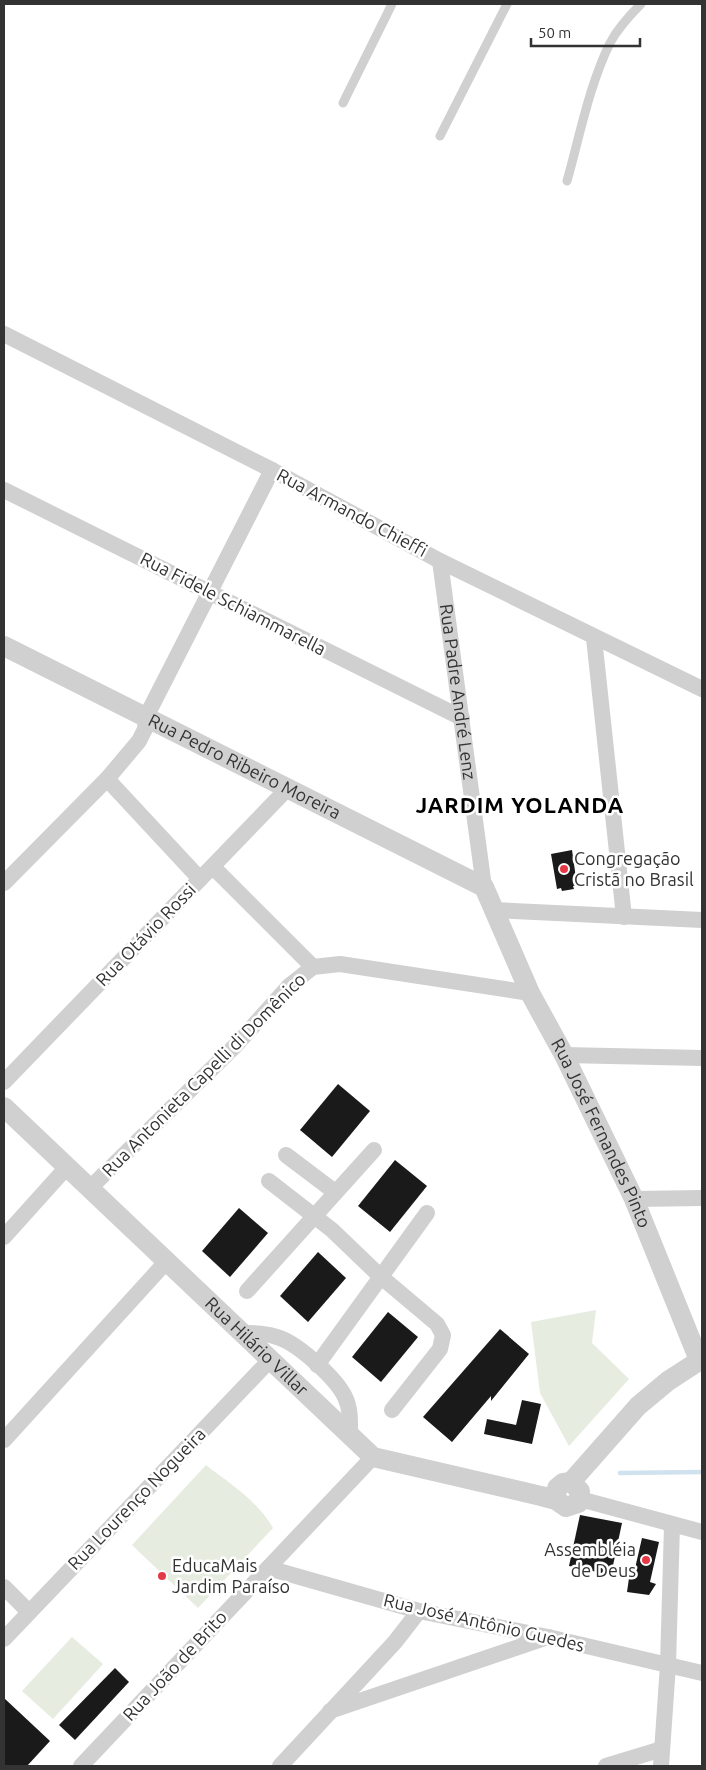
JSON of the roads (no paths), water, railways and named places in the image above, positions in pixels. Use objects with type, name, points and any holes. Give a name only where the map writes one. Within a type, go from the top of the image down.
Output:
[{"type":"street","name":"Rua Armando Chieffi","points":[[4,334],[272,470],[440,561],[702,690]]},
{"type":"street","points":[[4,883],[107,779],[139,741],[145,729],[146,716],[272,470]]},
{"type":"street","name":"Rua Fidele Schiammarella","points":[[4,490],[462,718]]},
{"type":"street","name":"Rua Padre André Lenz","points":[[440,561],[484,887],[494,910]]},
{"type":"street","points":[[594,638],[624,917]]},
{"type":"street","name":"Rua Pedro Ribeiro Moreira","points":[[4,646],[289,787],[484,887]]},
{"type":"street","points":[[107,779],[200,879]]},
{"type":"street","name":"Rua Otávio Rossi","points":[[4,1082],[289,787]]},
{"type":"street","points":[[213,867],[313,967]]},
{"type":"street","points":[[494,910],[702,920]]},
{"type":"street","name":"Rua José Fernandes Pinto","points":[[494,910],[530,993],[564,1055],[634,1199],[701,1359]]},
{"type":"street","name":"Rua Antonieta Capelli di Domênico","points":[[89,1189],[237,1044],[289,986],[313,967],[350,966],[530,993]]},
{"type":"street","points":[[564,1055],[702,1058]]},
{"type":"street","name":"Rua Hilário Villar","points":[[4,1107],[373,1457],[556,1500],[556,1491],[560,1484],[576,1491]]},
{"type":"street","points":[[248,1291],[374,1150]]},
{"type":"street","points":[[286,1154],[335,1192]]},
{"type":"street","points":[[4,1238],[67,1168]]},
{"type":"street","points":[[270,1181],[314,1215],[380,1276],[438,1324],[443,1335],[440,1349],[392,1410]]},
{"type":"street","points":[[634,1199],[702,1198]]},
{"type":"street","points":[[318,1366],[380,1276],[427,1213]]},
{"type":"street","points":[[4,1440],[166,1262]]},
{"type":"street","points":[[242,1333],[262,1333],[280,1338],[296,1347],[318,1366],[345,1397],[350,1416],[350,1436]]},
{"type":"street","points":[[701,1359],[668,1381],[638,1406],[576,1491],[672,1525],[702,1532]]},
{"type":"street","name":"Rua Lourenço Nogueira","points":[[4,1639],[270,1360]]},
{"type":"street","name":"Rua João de Brito","points":[[81,1766],[373,1457]]},
{"type":"street","points":[[661,1766],[668,1665],[672,1525]]},
{"type":"street","name":"Rua José Antônio Guedes","points":[[268,1568],[419,1611],[548,1637],[702,1673]]},
{"type":"street","points":[[4,1587],[28,1612]]},
{"type":"street","points":[[280,1766],[395,1642],[419,1611]]},
{"type":"street","points":[[330,1711],[548,1637]]},
{"type":"street","points":[[606,1766],[662,1748]]},
{"type":"lane","points":[[343,103],[392,4]]},
{"type":"lane","points":[[440,136],[506,4]]},
{"type":"lane","points":[[567,181],[590,96],[611,42],[626,20],[641,4]]},
{"type":"waterway","points":[[620,1473],[702,1472]]},
{"type":"place","name":"Congregação Cristã no Brasil","points":[[564,869]]},
{"type":"place","name":"Assembléia de Deus","points":[[646,1560]]},
{"type":"place","name":"EducaMais Jardim Paraíso","points":[[162,1576]]},
{"type":"district","name":"JARDIM YOLANDA","points":[[520,805]]}]
